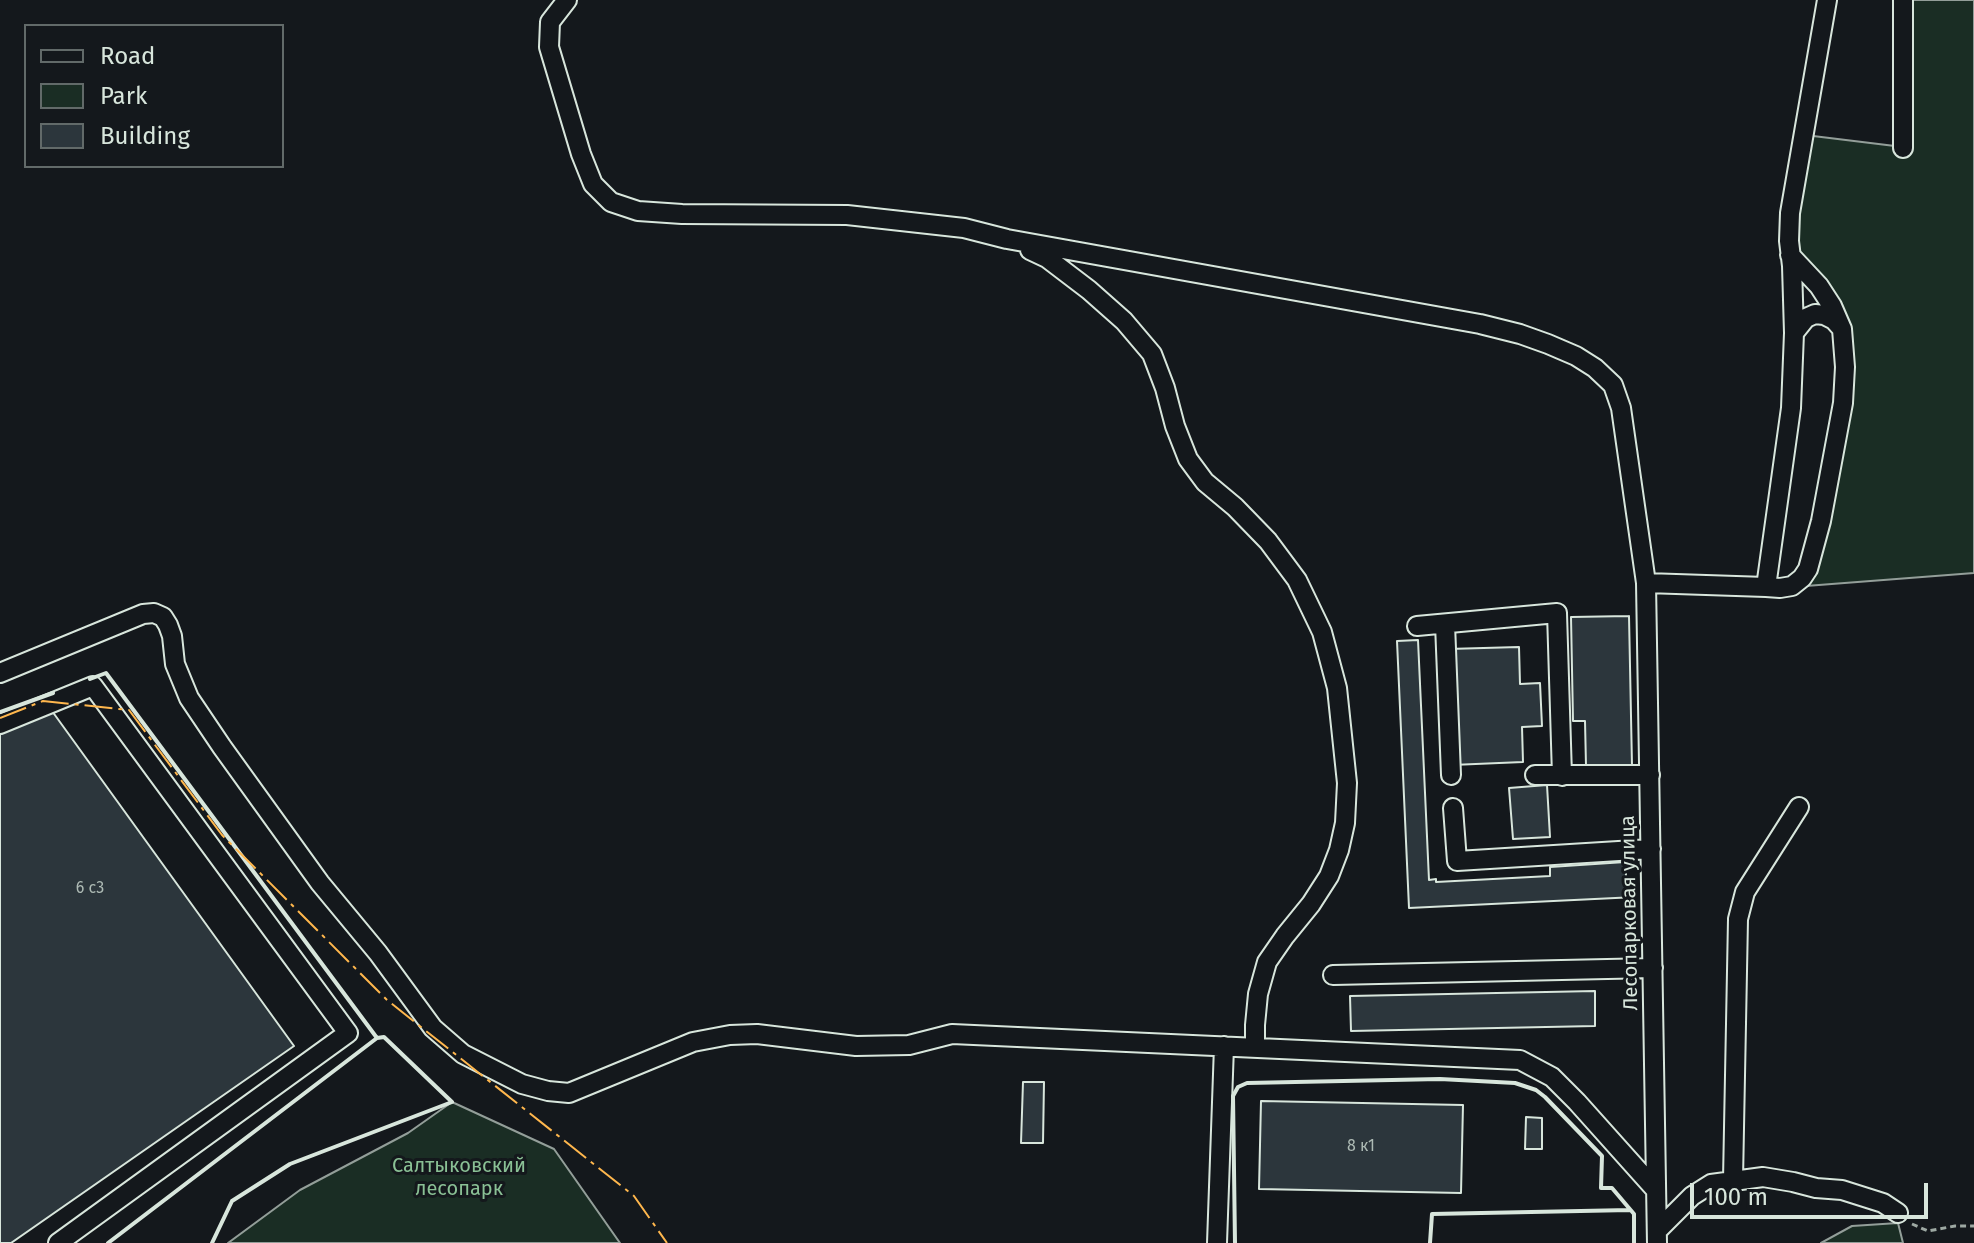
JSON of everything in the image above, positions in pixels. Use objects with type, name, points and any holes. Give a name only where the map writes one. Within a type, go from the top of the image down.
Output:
[{"type":"street","points":[[567,0],[550,22],[549,47],[581,154],[593,184],[611,202],[638,211],[682,214],[847,215],[964,228],[1007,239],[1047,258],[1089,290],[1124,321],[1152,354],[1188,459],[1205,482],[1268,541],[1297,580],[1322,632],[1337,688],[1347,783],[1345,823],[1339,850],[1329,876],[1267,962],[1258,994],[1255,1048]]},
{"type":"street","points":[[1766,587],[1791,408],[1794,333],[1790,213],[1827,0]]},
{"type":"street","points":[[1903,0],[1903,148]]},
{"type":"street","name":"Лесопарковая улица","points":[[1007,239],[1480,324],[1520,334],[1576,356],[1613,385],[1621,408],[1646,583],[1657,1237]]},
{"type":"street","points":[[1646,583],[1780,588],[1792,586],[1802,578],[1812,557],[1843,403],[1845,367],[1842,329],[1832,306],[1819,286],[1790,255]]},
{"type":"street","points":[[1794,333],[1806,318],[1815,314],[1834,320],[1842,329]]},
{"type":"street","points":[[0,673],[143,614],[154,613],[163,617],[172,636],[175,664],[189,698],[320,883],[378,953],[433,1028],[463,1054],[522,1084],[569,1093],[693,1042],[743,1034],[856,1046],[909,1045],[952,1034],[1520,1060],[1552,1077],[1654,1188]]},
{"type":"street","points":[[1417,626],[1557,613],[1562,776]]},
{"type":"street","points":[[1445,624],[1451,775]]},
{"type":"street","points":[[0,724],[93,686],[348,1033],[58,1243]]},
{"type":"street","points":[[1535,775],[1650,775]]},
{"type":"street","points":[[1733,1180],[1738,919],[1745,892],[1799,807]]},
{"type":"street","points":[[1453,808],[1457,861],[1651,849]]},
{"type":"street","points":[[1333,975],[1653,968]]},
{"type":"street","points":[[1217,1243],[1224,1046]]},
{"type":"street","points":[[1657,1237],[1692,1196],[1711,1184],[1763,1177],[1842,1190],[1883,1203],[1898,1213]]},
{"type":"path","points":[[1898,1213],[1914,1227],[1928,1231],[1974,1226]]},
{"type":"green space","points":[[1903,0],[1974,0],[1974,573],[1780,588],[1808,568],[1844,340],[1790,255],[1805,135],[1903,147]]},
{"type":"green space","name":"Салтыковский лесопарк","points":[[452,1102],[554,1149],[620,1243],[228,1243],[300,1190],[408,1133]]},
{"type":"green space","points":[[1898,1223],[1903,1243],[1821,1243],[1852,1226]]},
{"type":"building","points":[[1629,616],[1632,766],[1586,766],[1585,721],[1573,721],[1571,617]]},
{"type":"building","points":[[1418,640],[1429,880],[1550,876],[1550,867],[1625,862],[1627,889],[1635,889],[1636,897],[1409,908],[1397,641]]},
{"type":"building","points":[[1519,647],[1520,684],[1540,683],[1542,726],[1522,727],[1523,762],[1452,765],[1448,649]]},
{"type":"building","points":[[52,711],[294,1046],[11,1243],[0,1243],[0,732]]},
{"type":"building","points":[[1547,785],[1550,837],[1513,839],[1509,788]]},
{"type":"building","points":[[1595,991],[1595,1026],[1351,1031],[1350,996]]},
{"type":"building","points":[[1023,1082],[1044,1082],[1043,1143],[1021,1143]]},
{"type":"building","points":[[1261,1101],[1463,1105],[1461,1193],[1259,1189]]},
{"type":"building","points":[[1526,1117],[1542,1118],[1542,1149],[1525,1149]]},
{"type":"wall","points":[[90,679],[106,673],[377,1038],[384,1037],[452,1102],[290,1164],[232,1201],[212,1243]]},
{"type":"wall","points":[[0,712],[53,693]]},
{"type":"wall","points":[[108,1243],[377,1038]]},
{"type":"wall","points":[[1235,1243],[1233,1096],[1238,1087],[1247,1083],[1440,1079],[1515,1083],[1536,1090],[1545,1097],[1602,1156],[1601,1188],[1612,1188],[1634,1214],[1634,1243]]},
{"type":"wall","points":[[1430,1243],[1432,1214],[1630,1210]]},
{"type":"power","points":[[0,718],[43,701],[129,710],[222,835],[387,1000],[634,1196],[667,1243]]}]
